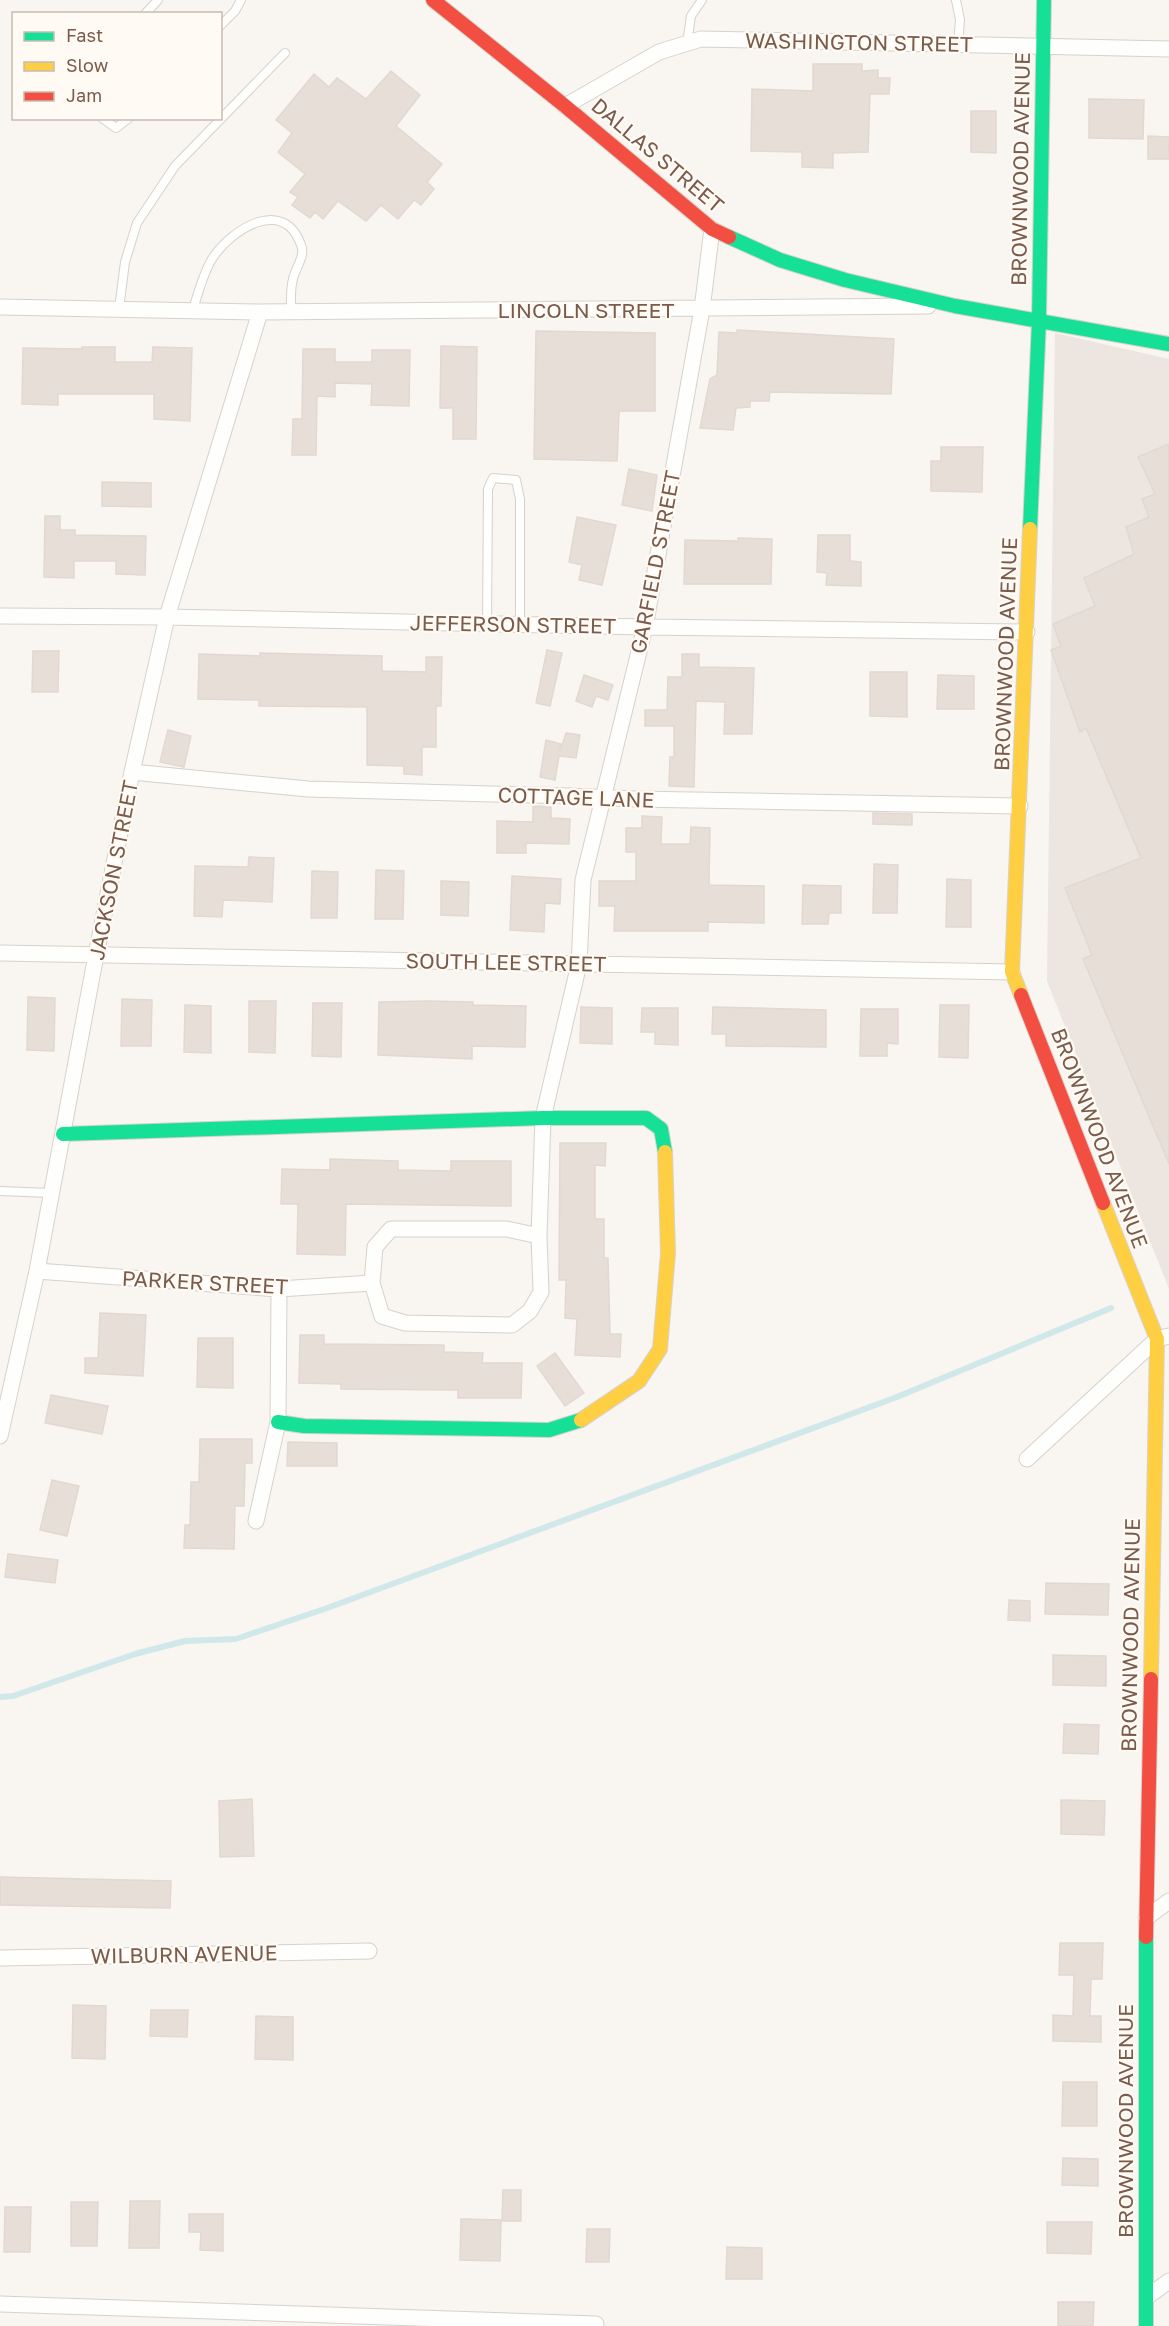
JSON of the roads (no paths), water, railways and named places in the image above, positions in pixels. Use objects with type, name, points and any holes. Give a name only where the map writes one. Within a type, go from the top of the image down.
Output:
[{"type":"street","name":"DALLAS STREET","points":[[433,0],[565,106],[712,229],[791,263],[845,280],[955,306]]},
{"type":"street","name":"BROWNWOOD AVENUE","points":[[1044,0],[1039,320],[1012,972],[1163,1338],[1146,1918],[1146,2326]]},
{"type":"street","name":"WASHINGTON STREET","points":[[565,106],[659,52],[701,39],[1169,49]]},
{"type":"street","name":"GARFIELD STREET","points":[[539,1236],[543,1118],[579,964],[583,880],[645,627],[702,309],[712,229]]},
{"type":"street","name":"LINCOLN STREET","points":[[0,307],[291,312],[955,306],[1169,344]]},
{"type":"street","name":"JACKSON STREET","points":[[0,1436],[2,1413],[37,1271],[132,772],[167,617],[261,312]]},
{"type":"street","name":"JEFFERSON STREET","points":[[0,616],[1027,632]]},
{"type":"street","name":"COTTAGE LANE","points":[[132,772],[308,789],[603,798],[1020,806]]},
{"type":"street","name":"SOUTH LEE STREET","points":[[0,953],[1012,972]]},
{"type":"street","points":[[63,1134],[543,1118],[646,1118],[661,1129],[667,1161],[668,1253],[660,1349],[639,1382],[582,1420],[549,1430],[304,1426],[278,1422]]},
{"type":"street","points":[[391,1229],[507,1229],[539,1236],[541,1292],[530,1311],[512,1325],[398,1321],[382,1316],[372,1283],[375,1247],[391,1229]]},
{"type":"street","name":"PARKER STREET","points":[[37,1271],[279,1289],[372,1283]]},
{"type":"street","points":[[256,1521],[278,1422],[279,1289]]},
{"type":"street","points":[[1027,1459],[1163,1338]]},
{"type":"street","points":[[1146,1918],[1169,1901]]},
{"type":"street","name":"WILBURN AVENUE","points":[[0,1958],[369,1951]]},
{"type":"street","points":[[1147,2297],[1169,2281]]},
{"type":"street","points":[[0,2304],[596,2324]]},
{"type":"lane","points":[[147,12],[158,0]]},
{"type":"lane","points":[[222,24],[235,11],[241,0]]},
{"type":"lane","points":[[687,44],[691,16],[702,0]]},
{"type":"lane","points":[[956,0],[960,20],[958,44]]},
{"type":"lane","points":[[222,118],[285,54]]},
{"type":"lane","points":[[105,120],[116,128],[126,120]]},
{"type":"lane","points":[[119,309],[125,262],[137,223],[175,165],[220,120]]},
{"type":"lane","points":[[193,310],[200,285],[213,258],[246,227],[264,219],[280,221],[293,229],[303,247],[300,262],[293,276],[291,312]]},
{"type":"lane","points":[[487,624],[488,489],[493,478],[504,478],[516,480],[520,499],[520,625]]},
{"type":"lane","points":[[0,1191],[51,1193]]},
{"type":"waterway","points":[[0,1697],[13,1696],[135,1654],[185,1641],[236,1639],[330,1607],[897,1397],[1111,1308]]}]
